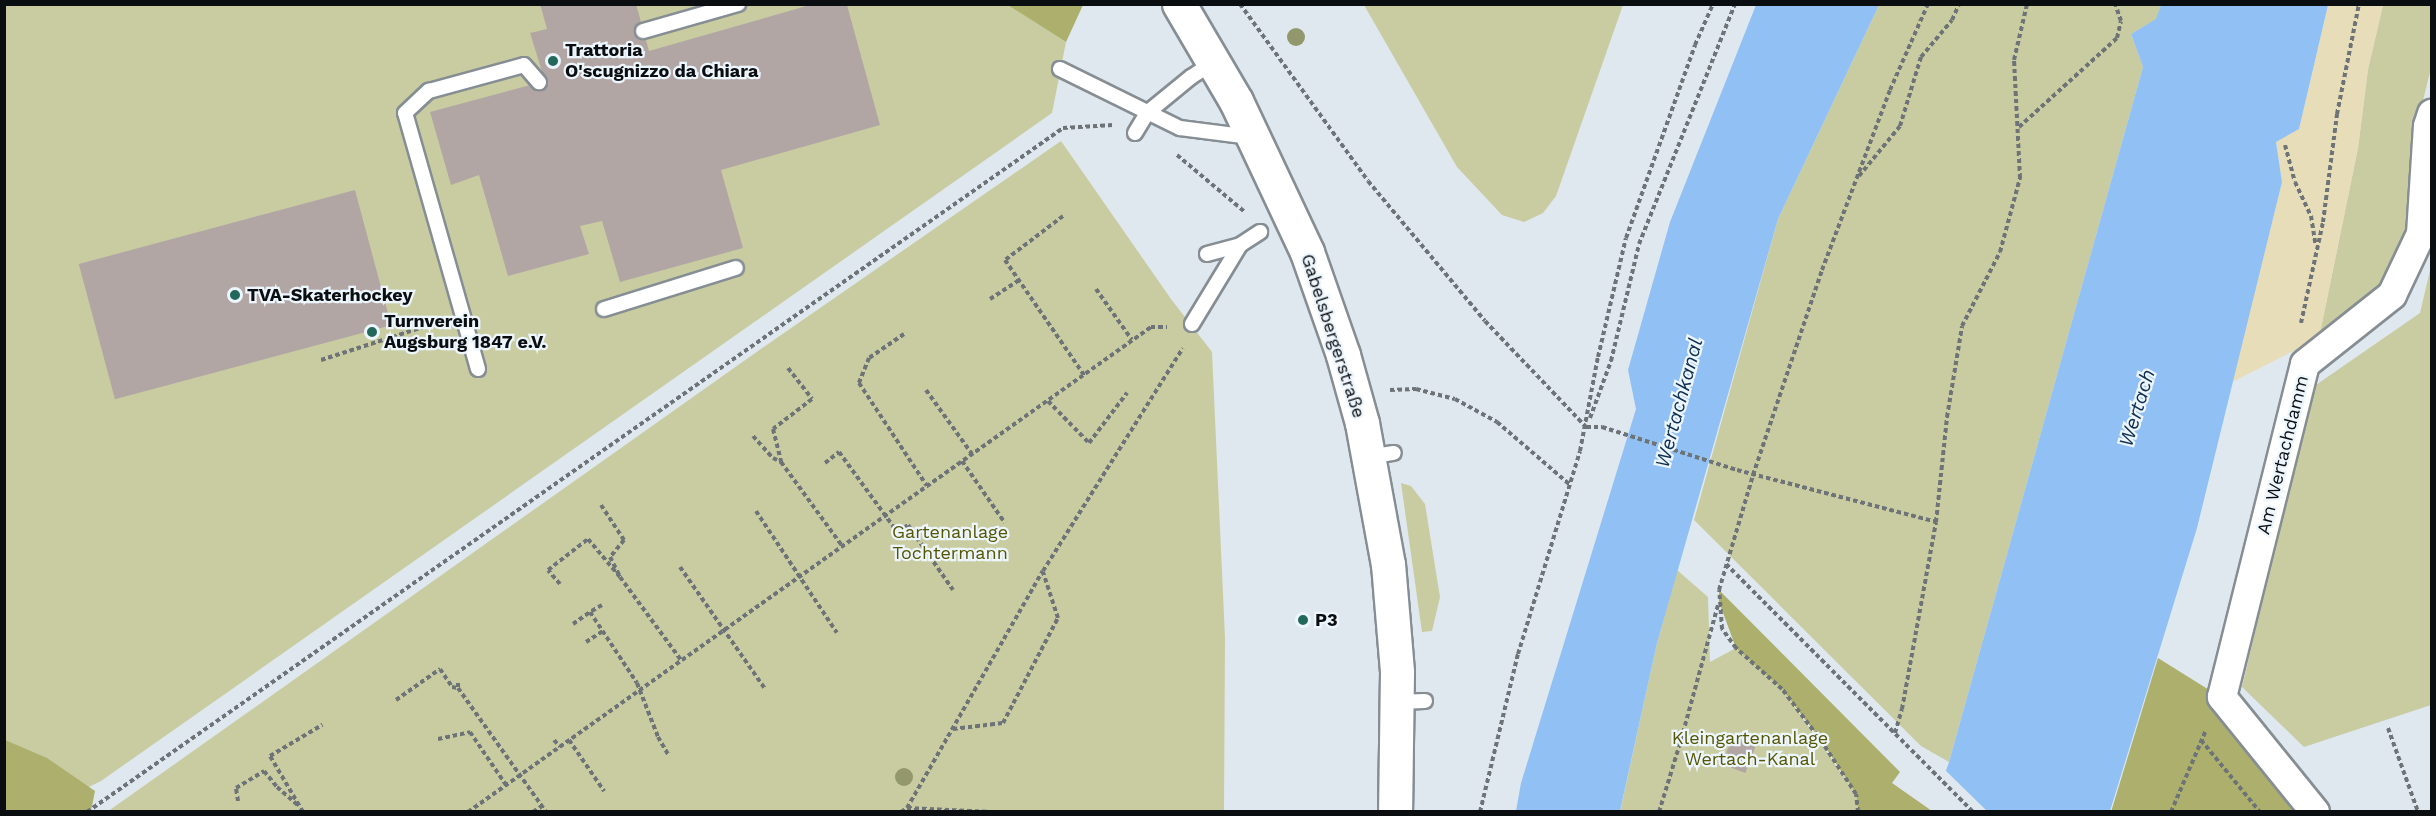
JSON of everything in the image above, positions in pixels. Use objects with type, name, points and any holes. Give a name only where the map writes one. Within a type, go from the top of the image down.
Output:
[{"type":"street","name":"Gabelsbergerstraße","points":[[1179,4],[1214,62],[1253,137],[1306,252],[1343,355],[1354,397],[1381,455],[1397,672],[1410,702],[1397,767],[1395,812]]},
{"type":"street","name":"Am Wertachdamm","points":[[2222,697],[2305,364],[2392,296],[2421,234],[2432,114]]},
{"type":"street","points":[[2222,697],[2314,812]]},
{"type":"lane","points":[[643,31],[738,4]]},
{"type":"lane","points":[[1140,123],[1191,77],[1214,62]]},
{"type":"lane","points":[[478,369],[405,113],[429,91],[524,65],[539,82]]},
{"type":"lane","points":[[1059,69],[1140,123],[1253,137]]},
{"type":"lane","points":[[1207,254],[1240,245],[1260,232]]},
{"type":"lane","points":[[1189,326],[1240,245]]},
{"type":"lane","points":[[604,309],[736,268]]},
{"type":"path","points":[[1240,4],[1368,181],[1485,321],[1586,427],[1602,427],[1753,475],[1936,522]]},
{"type":"path","points":[[1586,427],[1598,357],[1626,238],[1695,45],[1713,4]]},
{"type":"path","points":[[1480,812],[1518,654],[1586,427],[1611,361],[1639,244],[1735,4]]},
{"type":"path","points":[[1857,812],[1856,794],[1822,742],[1782,689],[1736,648],[1722,629],[1719,590],[1753,475],[1822,270],[1890,90],[1928,4]]},
{"type":"path","points":[[1857,178],[1900,126],[1922,57],[1952,20],[1959,4]]},
{"type":"path","points":[[1895,733],[1902,709],[1936,522],[1947,417],[1962,326],[2000,252],[2020,178],[2014,60],[2027,4]]},
{"type":"path","points":[[2019,127],[2117,38],[2121,21],[2115,4]]},
{"type":"path","points":[[2305,364],[2298,336],[2323,222],[2337,114],[2359,4]]},
{"type":"path","points":[[87,812],[1063,128],[1140,123],[1248,214]]},
{"type":"path","points":[[2285,145],[2295,182],[2311,216],[2317,249]]},
{"type":"path","points":[[1063,216],[1005,260],[1084,375]]},
{"type":"path","points":[[990,299],[1019,280]]},
{"type":"path","points":[[1096,290],[1132,340]]},
{"type":"path","points":[[321,360],[462,315]]},
{"type":"path","points":[[468,812],[1151,327],[1189,326],[1184,345],[1043,571],[907,808],[901,812]]},
{"type":"path","points":[[904,334],[869,358],[859,383],[927,486]]},
{"type":"path","points":[[788,368],[812,399],[773,429],[781,462],[843,547]]},
{"type":"path","points":[[1354,397],[1381,391],[1416,389],[1455,399],[1497,422],[1569,484]]},
{"type":"path","points":[[926,390],[972,454]]},
{"type":"path","points":[[1048,401],[1089,443],[1127,393]]},
{"type":"path","points":[[753,436],[773,458],[781,462]]},
{"type":"path","points":[[825,464],[840,452],[898,532],[908,525],[953,590]]},
{"type":"path","points":[[962,461],[1005,523]]},
{"type":"path","points":[[601,505],[624,540],[610,557],[620,577]]},
{"type":"path","points":[[756,511],[837,633]]},
{"type":"path","points":[[560,584],[548,570],[588,539],[620,577],[681,660]]},
{"type":"path","points":[[1726,564],[1973,812]]},
{"type":"path","points":[[680,567],[765,689]]},
{"type":"path","points":[[953,729],[1004,723],[1058,618],[1043,571]]},
{"type":"path","points":[[1659,812],[1682,740],[1719,602]]},
{"type":"path","points":[[573,624],[602,605]]},
{"type":"path","points":[[590,612],[637,683],[658,737],[668,754]]},
{"type":"path","points":[[586,642],[603,631]]},
{"type":"path","points":[[396,700],[440,669],[452,687],[458,686],[546,812]]},
{"type":"path","points":[[2171,812],[2222,697]]},
{"type":"path","points":[[302,809],[270,756],[322,725]]},
{"type":"path","points":[[2388,728],[2418,812]]},
{"type":"path","points":[[438,739],[470,732],[506,785]]},
{"type":"path","points":[[554,740],[560,747]]},
{"type":"path","points":[[569,740],[604,791]]},
{"type":"path","points":[[2201,740],[2260,812]]},
{"type":"path","points":[[238,801],[236,789],[264,771],[277,787],[302,809]]},
{"type":"path","points":[[533,812],[542,806]]},
{"type":"path","points":[[907,808],[992,812]]},
{"type":"green space","name":"Turnverein Augsburg 1847 e.V.","points":[[1008,4],[1066,42],[1052,113],[101,781],[39,811],[5,812],[5,5]]},
{"type":"green space","points":[[1008,5],[1083,5],[1066,42]]},
{"type":"green space","points":[[1364,5],[1623,5],[1556,196],[1543,213],[1524,222],[1502,215],[1457,167]]},
{"type":"green space","points":[[1879,5],[2161,5],[2157,19],[2131,34],[2143,67],[1949,762],[1921,746],[1694,520],[1778,219]]},
{"type":"green space","points":[[2383,5],[2431,5],[2431,68],[2417,125],[2409,217],[2390,278],[2319,338],[2358,148],[2368,69]]},
{"type":"green space","name":"Gartenanlage Tochtermann","points":[[1061,141],[1171,299],[1212,352],[1225,638],[1224,811],[107,812],[758,351]]},
{"type":"green space","points":[[2431,266],[2431,705],[2304,747],[2242,687],[2313,387],[2420,313]]},
{"type":"green space","points":[[1401,483],[1411,486],[1425,504],[1440,597],[1432,631],[1422,632]]},
{"type":"green space","name":"Kleingartenanlage Wertach-Kanal","points":[[1677,570],[1708,597],[1710,662],[1736,648],[1782,689],[1856,794],[1858,811],[1620,812],[1657,643]]},
{"type":"green space","points":[[1719,590],[1900,772],[1892,783],[1932,811],[1858,811],[1856,794],[1822,742],[1782,689],[1736,648],[1719,602]]},
{"type":"green space","points":[[2158,658],[2222,698],[2314,812],[2111,812]]},
{"type":"green space","points":[[5,740],[47,758],[95,791],[91,811],[5,811]]},
{"type":"sand","points":[[2328,5],[2383,5],[2368,69],[2358,148],[2319,338],[2232,382],[2282,182],[2276,141],[2299,129]]},
{"type":"water","name":"Wertachkanal","points":[[1756,5],[1879,5],[1778,219],[1657,643],[1620,811],[1516,811],[1521,783],[1636,409],[1628,370],[1670,222]]},
{"type":"water","name":"Wertach","points":[[2161,5],[2328,5],[2299,129],[2276,142],[2282,182],[2197,528],[2110,811],[1932,812],[1949,762],[2143,67],[2131,34],[2156,19]]},
{"type":"pier","points":[[1943,768],[1987,811],[1929,812]]},
{"type":"building","points":[[540,4],[636,4],[649,51],[810,5],[847,5],[880,125],[721,170],[743,248],[620,282],[602,221],[580,226],[589,254],[508,276],[479,175],[451,185],[430,112],[545,81],[530,33],[547,29]]},
{"type":"building","name":"TVA-Skaterhockey","points":[[355,190],[391,325],[115,399],[79,264]]},
{"type":"building","points":[[1732,738],[1755,747],[1745,773],[1722,764]]},
{"type":"place","name":"Trattoria O'scugnizzo da Chiara","points":[[553,61]]},
{"type":"place","name":"TVA-Skaterhockey","points":[[235,295]]},
{"type":"place","name":"Turnverein Augsburg 1847 e.V.","points":[[372,332]]},
{"type":"place","name":"P3","points":[[1303,620]]}]
